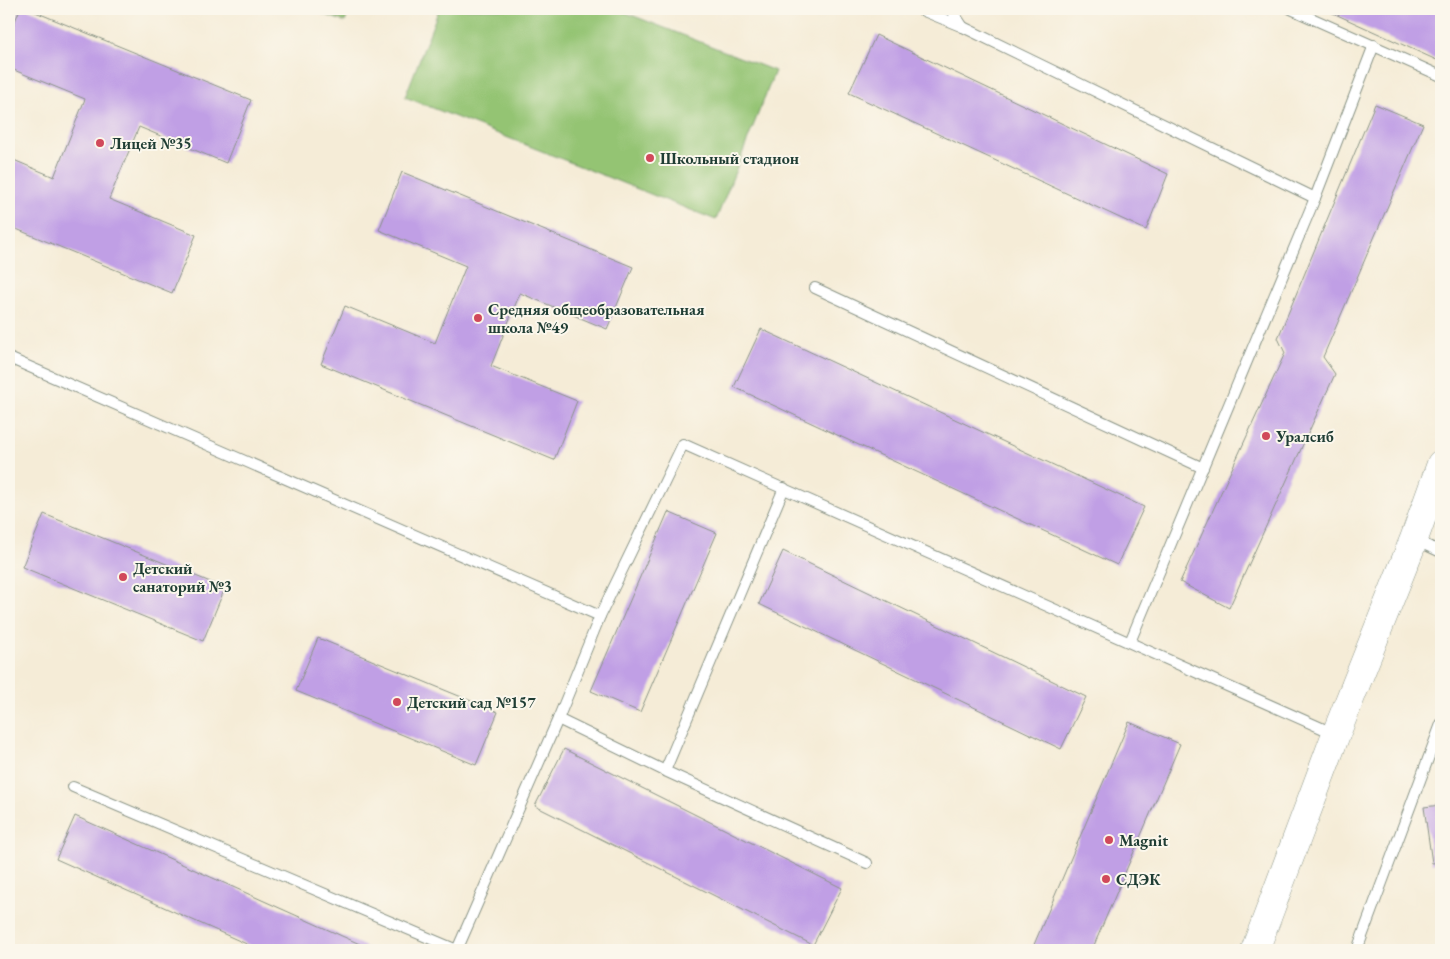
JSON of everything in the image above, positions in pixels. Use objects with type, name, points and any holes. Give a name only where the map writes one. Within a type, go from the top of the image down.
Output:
[{"type":"street","points":[[1255,950],[1336,734],[1414,539],[1441,464]]},
{"type":"lane","points":[[919,9],[963,27],[1316,198]]},
{"type":"lane","points":[[951,9],[963,27]]},
{"type":"lane","points":[[1291,9],[1441,76]]},
{"type":"lane","points":[[1130,642],[1316,198],[1374,45]]},
{"type":"lane","points":[[815,288],[1203,468]]},
{"type":"lane","points":[[9,358],[600,616]]},
{"type":"lane","points":[[73,787],[457,950],[558,719],[600,616],[684,444],[1336,734]]},
{"type":"lane","points":[[664,770],[784,488]]},
{"type":"lane","points":[[1414,539],[1441,552]]},
{"type":"lane","points":[[558,719],[867,863]]},
{"type":"lane","points":[[1357,950],[1441,724]]},
{"type":"green space","points":[[310,9],[350,9],[345,22]]},
{"type":"green space","name":"Школьный стадион","points":[[439,9],[616,9],[775,71],[716,220],[405,97]]},
{"type":"building","name":"Лицей №35","points":[[20,9],[28,9],[251,100],[226,163],[139,127],[109,199],[196,235],[172,293],[9,226],[9,158],[54,177],[85,99],[9,68],[9,36]]},
{"type":"building","points":[[1324,9],[1441,9],[1441,62]]},
{"type":"building","points":[[876,35],[1168,174],[1146,230],[849,93]]},
{"type":"building","points":[[1375,104],[1423,124],[1323,357],[1335,374],[1229,608],[1180,582],[1285,353],[1278,338]]},
{"type":"building","name":"Средняя общеобразовательная школа №49","points":[[402,172],[633,267],[607,329],[520,293],[491,366],[577,401],[554,460],[321,364],[345,306],[435,343],[466,266],[379,230]]},
{"type":"building","points":[[761,329],[1144,507],[1117,565],[734,387]]},
{"type":"building","points":[[668,512],[717,533],[640,712],[591,691]]},
{"type":"building","name":"Детский санаторий №3","points":[[44,514],[225,588],[203,641],[22,567]]},
{"type":"building","points":[[783,551],[1086,697],[1061,749],[759,604]]},
{"type":"building","name":"Детский сад №157","points":[[318,638],[498,712],[476,765],[296,691]]},
{"type":"building","points":[[1129,722],[1180,744],[1092,950],[1041,950],[1033,947]]},
{"type":"building","points":[[564,749],[842,888],[813,945],[535,806]]},
{"type":"building","points":[[1441,805],[1441,862],[1432,863],[1424,807]]},
{"type":"building","points":[[75,816],[373,950],[260,950],[56,859]]},
{"type":"place","name":"Лицей №35","points":[[100,143]]},
{"type":"place","name":"Школьный стадион","points":[[650,158]]},
{"type":"place","name":"Средняя общеобразовательная школа №49","points":[[478,318]]},
{"type":"place","name":"Уралсиб","points":[[1266,436]]},
{"type":"place","name":"Детский санаторий №3","points":[[123,577]]},
{"type":"place","name":"Детский сад №157","points":[[397,702]]},
{"type":"place","name":"Magnit","points":[[1109,840]]},
{"type":"place","name":"СДЭК","points":[[1106,879]]}]
